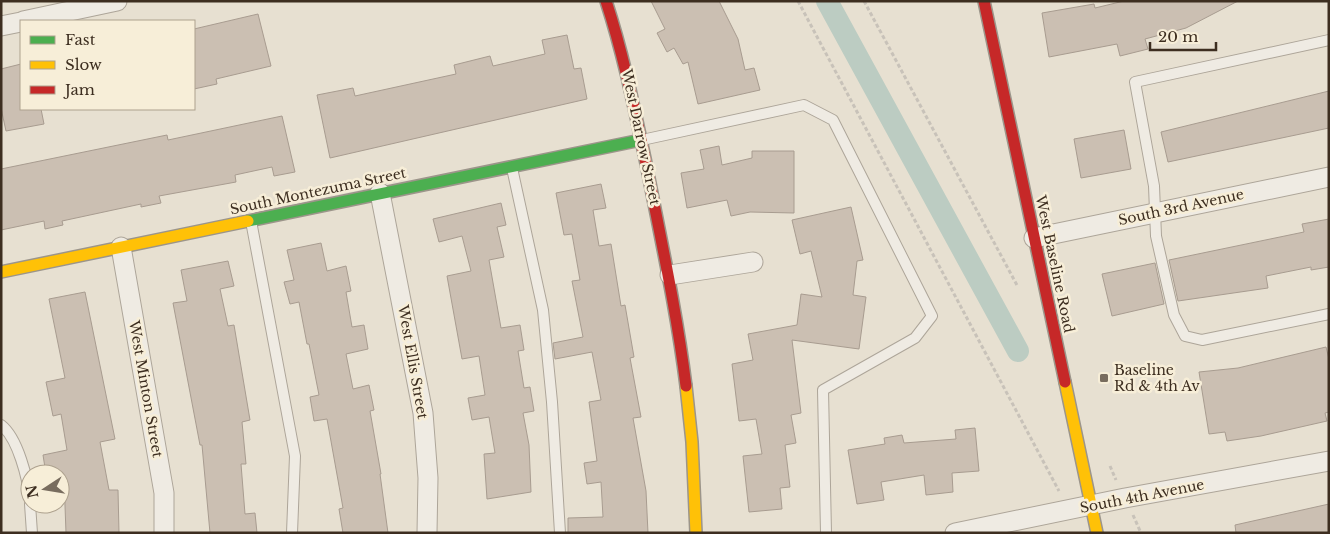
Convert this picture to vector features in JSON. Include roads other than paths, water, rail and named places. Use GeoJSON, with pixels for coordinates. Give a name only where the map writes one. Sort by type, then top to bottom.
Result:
{"type":"FeatureCollection","features":[{"type":"Feature","properties":{"kind":"street"},"geometry":{"type":"LineString","coordinates":[[27,20],[117,1]]}},
{"type":"Feature","properties":{"kind":"street","name":"West Darrow Street"},"geometry":{"type":"LineString","coordinates":[[606,1],[622,45],[670,275],[678,325],[694,460],[696,533]]}},
{"type":"Feature","properties":{"kind":"street","name":"West Baseline Road"},"geometry":{"type":"LineString","coordinates":[[984,1],[1098,533]]}},
{"type":"Feature","properties":{"kind":"street"},"geometry":{"type":"LineString","coordinates":[[1,26],[20,21]]}},
{"type":"Feature","properties":{"kind":"street","name":"South Montezuma Street"},"geometry":{"type":"LineString","coordinates":[[1,272],[641,140]]}},
{"type":"Feature","properties":{"kind":"street","name":"South 3rd Avenue"},"geometry":{"type":"LineString","coordinates":[[1034,238],[1329,177]]}},
{"type":"Feature","properties":{"kind":"street","name":"West Ellis Street"},"geometry":{"type":"LineString","coordinates":[[380,193],[423,413],[428,478],[427,533]]}},
{"type":"Feature","properties":{"kind":"street","name":"West Minton Street"},"geometry":{"type":"LineString","coordinates":[[121,247],[164,493],[164,533]]}},
{"type":"Feature","properties":{"kind":"street"},"geometry":{"type":"LineString","coordinates":[[670,275],[752,262]]}},
{"type":"Feature","properties":{"kind":"street","name":"South 4th Avenue"},"geometry":{"type":"LineString","coordinates":[[955,533],[1092,505],[1329,461]]}},
{"type":"Feature","properties":{"kind":"lane"},"geometry":{"type":"LineString","coordinates":[[1329,40],[1135,82],[1154,186],[1156,236],[1174,315],[1185,336],[1202,340],[1329,314]]}},
{"type":"Feature","properties":{"kind":"lane"},"geometry":{"type":"LineString","coordinates":[[641,140],[804,105],[833,120],[932,316],[915,338],[823,390],[826,533]]}},
{"type":"Feature","properties":{"kind":"lane"},"geometry":{"type":"LineString","coordinates":[[512,168],[543,310],[552,402],[560,533]]}},
{"type":"Feature","properties":{"kind":"lane"},"geometry":{"type":"LineString","coordinates":[[250,220],[295,456],[292,533]]}},
{"type":"Feature","properties":{"kind":"lane"},"geometry":{"type":"LineString","coordinates":[[1,425],[10,432],[22,464]]}},
{"type":"Feature","properties":{"kind":"lane"},"geometry":{"type":"LineString","coordinates":[[31,514],[32,533]]}},
{"type":"Feature","properties":{"kind":"waterway"},"geometry":{"type":"LineString","coordinates":[[827,1],[1018,351]]}},
{"type":"Feature","properties":{"kind":"place","name":"Baseline Rd & 4th Av"},"geometry":{"type":"Point","coordinates":[1104,378]}}]}
